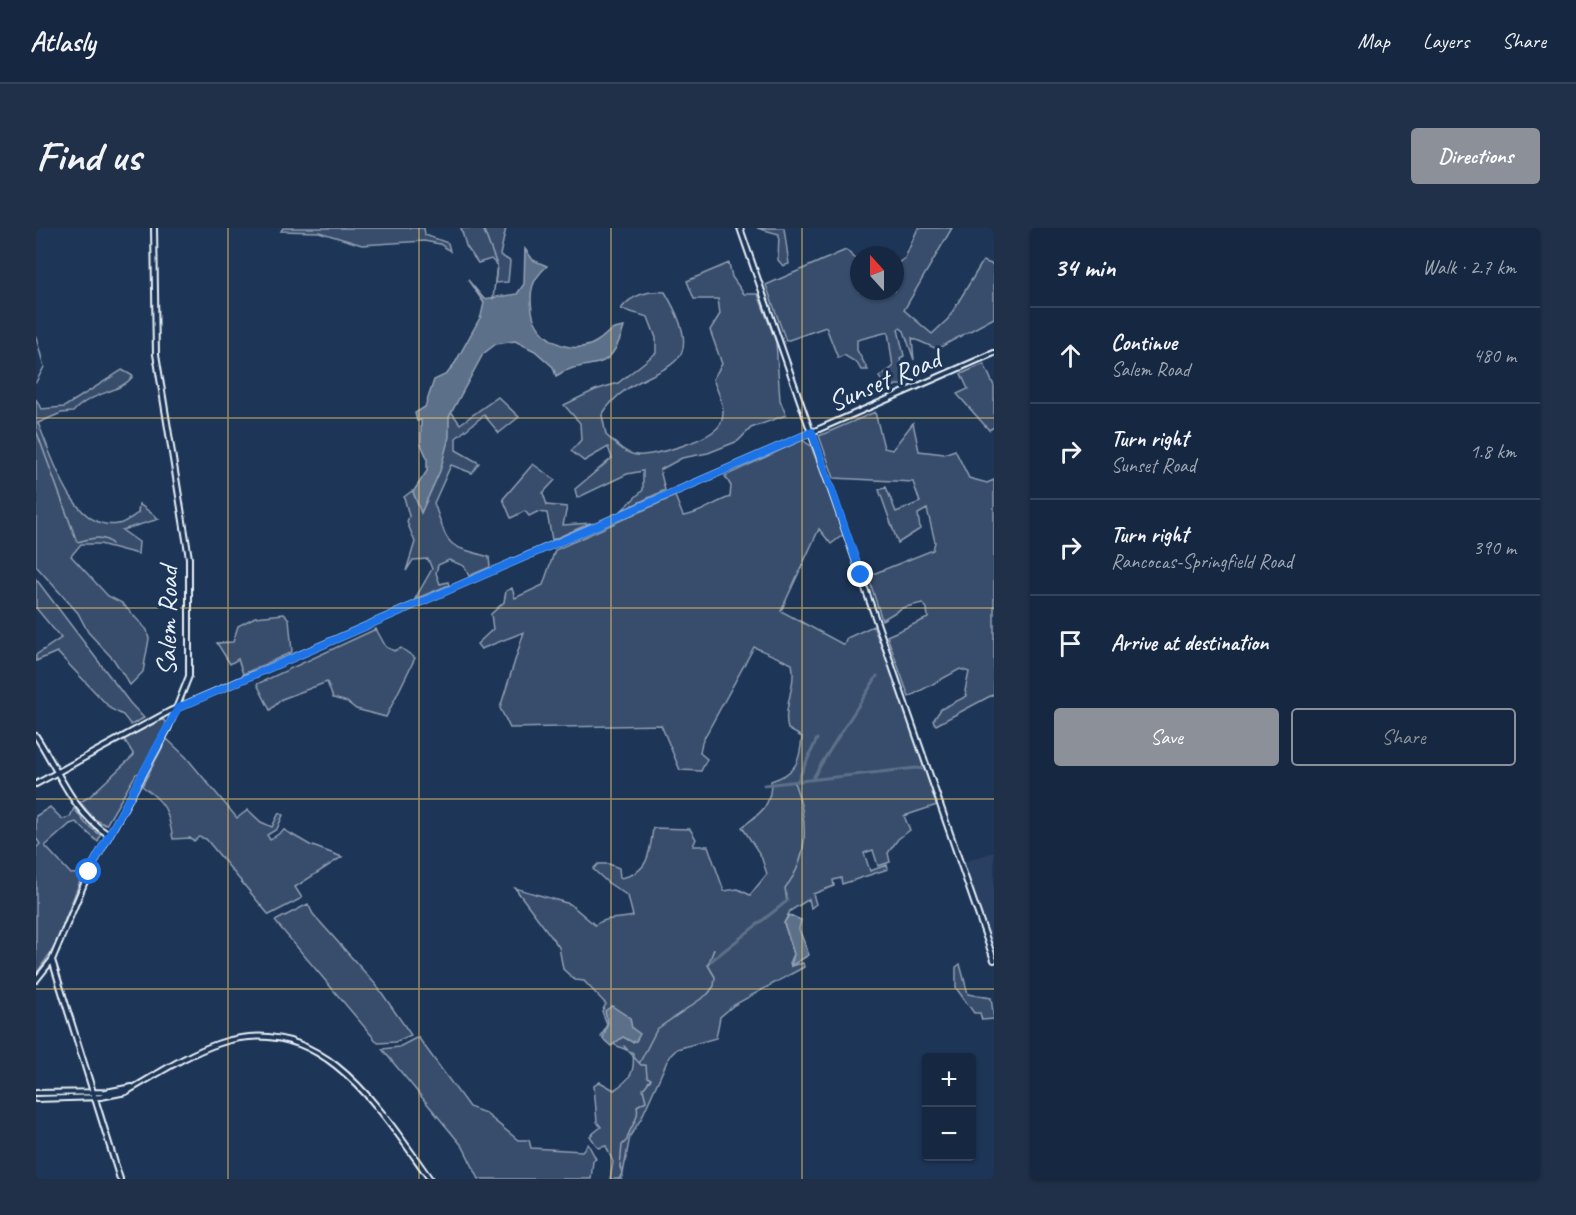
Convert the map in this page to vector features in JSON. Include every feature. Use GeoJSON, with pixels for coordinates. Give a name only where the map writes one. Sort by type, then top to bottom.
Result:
{"type":"FeatureCollection","features":[{"type":"Feature","properties":{"kind":"street","name":"Salem Road"},"geometry":{"type":"LineString","coordinates":[[37,978],[52,960],[86,878],[169,727],[188,683],[190,664],[189,564],[186,529],[156,360],[154,228]]}},
{"type":"Feature","properties":{"kind":"street"},"geometry":{"type":"LineString","coordinates":[[740,228],[994,960]]}},
{"type":"Feature","properties":{"kind":"street","name":"Sunset Road"},"geometry":{"type":"LineString","coordinates":[[36,783],[178,708],[994,354]]}},
{"type":"Feature","properties":{"kind":"street"},"geometry":{"type":"LineString","coordinates":[[157,718],[166,718],[169,727]]}},
{"type":"Feature","properties":{"kind":"street"},"geometry":{"type":"LineString","coordinates":[[36,736],[79,809],[91,823],[109,835]]}},
{"type":"Feature","properties":{"kind":"street"},"geometry":{"type":"LineString","coordinates":[[52,960],[120,1179]]}},
{"type":"Feature","properties":{"kind":"street"},"geometry":{"type":"LineString","coordinates":[[37,978],[46,970],[54,968]]}},
{"type":"Feature","properties":{"kind":"street"},"geometry":{"type":"LineString","coordinates":[[36,1099],[94,1095],[138,1085],[198,1053],[231,1040],[265,1037],[300,1043],[330,1059],[354,1082],[430,1179]]}},
{"type":"Feature","properties":{"kind":"street"},"geometry":{"type":"LineString","coordinates":[[36,1093],[94,1095]]}},
{"type":"Feature","properties":{"kind":"shaded area"},"geometry":{"type":"Polygon","coordinates":[[[283,228],[424,228],[425,235],[448,243],[450,251],[440,244],[424,241],[362,245],[319,232],[281,231],[283,228]]]}},
{"type":"Feature","properties":{"kind":"shaded area"},"geometry":{"type":"Polygon","coordinates":[[[461,228],[506,228],[500,255],[510,261],[508,282],[495,283],[497,265],[491,259],[478,263],[466,246],[461,228]]]}},
{"type":"Feature","properties":{"kind":"shaded area"},"geometry":{"type":"Polygon","coordinates":[[[757,228],[784,228],[789,264],[783,266],[778,260],[779,234],[757,228]]]}},
{"type":"Feature","properties":{"kind":"shaded area"},"geometry":{"type":"Polygon","coordinates":[[[918,228],[952,228],[904,310],[932,334],[948,319],[983,261],[994,265],[994,318],[937,349],[912,338],[914,360],[904,331],[898,329],[904,356],[900,358],[905,385],[896,385],[888,390],[879,377],[893,367],[888,332],[857,340],[857,350],[868,370],[861,370],[857,363],[844,355],[838,358],[826,327],[786,341],[766,285],[846,250],[850,254],[850,300],[904,300],[905,258],[918,228]]]}},
{"type":"Feature","properties":{"kind":"shaded area"},"geometry":{"type":"Polygon","coordinates":[[[525,249],[533,260],[547,266],[538,276],[531,291],[532,311],[540,330],[556,343],[576,347],[596,342],[610,331],[624,327],[618,344],[611,354],[597,364],[568,370],[556,376],[553,367],[535,351],[515,341],[496,344],[483,354],[449,417],[449,437],[440,471],[421,513],[413,492],[427,471],[427,458],[421,444],[421,420],[417,421],[415,413],[425,407],[434,380],[447,374],[455,363],[481,316],[484,303],[468,280],[484,299],[517,294],[524,284],[525,249]]]}},
{"type":"Feature","properties":{"kind":"shaded area"},"geometry":{"type":"Polygon","coordinates":[[[729,263],[732,277],[744,294],[758,294],[776,342],[780,400],[786,415],[751,428],[738,441],[708,453],[682,458],[660,470],[665,490],[621,511],[643,490],[643,471],[627,474],[577,498],[575,489],[612,458],[608,447],[584,461],[571,451],[581,440],[580,423],[564,405],[595,390],[618,383],[656,353],[656,338],[648,317],[621,309],[635,297],[653,292],[665,292],[680,322],[684,343],[679,357],[668,367],[634,384],[617,397],[602,415],[606,435],[628,452],[645,455],[696,441],[716,429],[721,423],[722,406],[713,379],[722,364],[710,330],[720,314],[718,299],[694,299],[687,281],[729,263]]]}},
{"type":"Feature","properties":{"kind":"shaded area"},"geometry":{"type":"Polygon","coordinates":[[[984,364],[994,386],[994,427],[989,430],[957,394],[968,389],[961,374],[984,364]]]}},
{"type":"Feature","properties":{"kind":"shaded area"},"geometry":{"type":"Polygon","coordinates":[[[122,370],[133,376],[121,386],[88,400],[73,412],[61,413],[38,423],[66,488],[76,504],[88,516],[102,523],[118,524],[138,513],[139,504],[159,519],[122,530],[139,542],[138,554],[100,544],[81,544],[71,556],[108,596],[122,603],[147,630],[149,639],[143,672],[130,685],[114,660],[88,632],[78,613],[36,566],[36,399],[41,409],[64,407],[122,370]]]}},
{"type":"Feature","properties":{"kind":"shaded area"},"geometry":{"type":"Polygon","coordinates":[[[498,397],[519,417],[499,433],[484,415],[456,438],[456,450],[479,463],[472,473],[451,465],[434,503],[450,542],[455,546],[489,557],[490,567],[469,576],[464,566],[449,560],[438,565],[436,573],[440,584],[448,582],[449,585],[415,599],[432,569],[428,559],[413,560],[406,571],[415,542],[407,522],[409,516],[404,497],[412,491],[424,501],[450,410],[460,424],[498,397]]]}},
{"type":"Feature","properties":{"kind":"shaded area"},"geometry":{"type":"Polygon","coordinates":[[[875,412],[884,448],[892,450],[913,423],[919,451],[944,454],[955,450],[969,478],[987,483],[994,480],[994,694],[936,725],[933,721],[941,709],[967,696],[965,691],[969,672],[960,669],[909,697],[887,636],[928,618],[927,608],[922,603],[902,608],[882,620],[868,576],[933,550],[935,542],[927,509],[918,514],[920,529],[898,543],[879,490],[886,487],[896,512],[920,502],[913,482],[834,478],[819,436],[875,412]]]}},
{"type":"Feature","properties":{"kind":"shaded area"},"geometry":{"type":"Polygon","coordinates":[[[802,440],[811,446],[844,534],[831,544],[819,529],[781,611],[844,645],[847,638],[873,626],[901,695],[937,805],[904,816],[910,830],[898,839],[888,853],[890,862],[878,866],[873,850],[864,853],[870,871],[887,865],[888,869],[842,884],[841,878],[833,880],[834,886],[813,894],[816,904],[811,908],[809,899],[790,911],[784,923],[794,954],[790,963],[791,966],[803,963],[804,967],[734,1005],[720,1017],[716,1038],[677,1049],[669,1057],[641,1119],[630,1136],[622,1179],[610,1179],[613,1162],[606,1146],[598,1148],[590,1136],[601,1127],[597,1122],[594,1086],[600,1082],[614,1090],[624,1082],[631,1074],[633,1053],[601,1037],[607,1024],[602,1011],[606,1004],[584,981],[575,980],[563,969],[559,947],[515,888],[570,904],[595,925],[609,919],[633,916],[628,896],[593,869],[598,864],[609,864],[619,868],[620,878],[630,876],[642,867],[646,860],[653,828],[690,829],[696,839],[693,846],[708,846],[724,891],[738,889],[750,895],[767,874],[761,856],[742,827],[764,808],[771,790],[771,781],[791,770],[800,753],[802,737],[788,729],[787,721],[793,680],[792,664],[754,647],[702,742],[700,753],[707,759],[701,771],[680,770],[661,725],[510,728],[500,708],[524,632],[481,649],[477,644],[493,629],[491,614],[504,602],[506,591],[512,588],[515,598],[543,585],[555,550],[675,496],[683,516],[701,511],[730,497],[731,486],[725,476],[802,440]]]}},
{"type":"Feature","properties":{"kind":"shaded area"},"geometry":{"type":"Polygon","coordinates":[[[533,464],[555,480],[543,493],[547,505],[567,507],[563,525],[591,523],[552,540],[547,513],[537,512],[529,516],[525,511],[511,518],[503,499],[533,464]]]}},
{"type":"Feature","properties":{"kind":"shaded area"},"geometry":{"type":"Polygon","coordinates":[[[36,579],[130,703],[144,718],[131,725],[123,715],[111,709],[57,652],[36,661],[36,655],[61,638],[36,608],[36,579]]]}},
{"type":"Feature","properties":{"kind":"shaded area"},"geometry":{"type":"Polygon","coordinates":[[[284,614],[289,619],[292,652],[243,674],[238,659],[230,664],[217,643],[233,642],[238,626],[255,617],[284,614]]]}},
{"type":"Feature","properties":{"kind":"shaded area"},"geometry":{"type":"Polygon","coordinates":[[[376,629],[386,647],[394,651],[401,648],[415,658],[386,717],[356,709],[347,702],[333,698],[327,682],[282,699],[270,710],[257,684],[376,629]]]}},
{"type":"Feature","properties":{"kind":"shaded area"},"geometry":{"type":"Polygon","coordinates":[[[163,719],[167,724],[142,772],[136,774],[106,825],[94,819],[80,802],[89,797],[134,755],[124,739],[163,719]]]}},
{"type":"Feature","properties":{"kind":"shaded area"},"geometry":{"type":"Polygon","coordinates":[[[167,739],[186,757],[237,818],[248,810],[261,822],[272,827],[279,813],[283,815],[277,829],[267,835],[270,840],[284,830],[310,845],[342,857],[295,887],[302,898],[269,915],[206,839],[199,837],[194,841],[190,838],[173,839],[165,808],[142,786],[167,739]]]}},
{"type":"Feature","properties":{"kind":"shaded area"},"geometry":{"type":"Polygon","coordinates":[[[50,807],[62,819],[70,817],[74,808],[85,823],[100,835],[98,842],[76,822],[70,824],[45,846],[71,874],[81,873],[82,876],[54,948],[36,974],[36,848],[40,844],[36,838],[36,816],[50,807]]]}},
{"type":"Feature","properties":{"kind":"shaded area"},"geometry":{"type":"Polygon","coordinates":[[[994,852],[994,960],[961,863],[994,852]]]}},
{"type":"Feature","properties":{"kind":"shaded area"},"geometry":{"type":"Polygon","coordinates":[[[308,904],[313,914],[377,986],[411,1035],[395,1042],[378,1043],[275,921],[308,904]]]}},
{"type":"Feature","properties":{"kind":"shaded area"},"geometry":{"type":"Polygon","coordinates":[[[789,915],[801,920],[799,929],[809,955],[791,966],[794,954],[784,923],[789,915]]]}},
{"type":"Feature","properties":{"kind":"shaded area"},"geometry":{"type":"Polygon","coordinates":[[[960,964],[968,994],[991,998],[994,1019],[982,1020],[980,1013],[974,1013],[956,988],[956,967],[960,964]]]}},
{"type":"Feature","properties":{"kind":"shaded area"},"geometry":{"type":"Polygon","coordinates":[[[612,1006],[630,1018],[632,1028],[640,1034],[636,1041],[632,1042],[623,1037],[611,1046],[603,1039],[608,1022],[605,1011],[612,1006]]]}},
{"type":"Feature","properties":{"kind":"shaded area"},"geometry":{"type":"Polygon","coordinates":[[[418,1037],[469,1107],[485,1113],[518,1140],[529,1140],[531,1148],[582,1151],[588,1144],[596,1159],[593,1161],[591,1179],[479,1179],[463,1147],[382,1049],[399,1047],[418,1037]]]}},
{"type":"Feature","properties":{"kind":"waterway"},"geometry":{"type":"LineString","coordinates":[[483,228],[497,265],[493,299]]}},
{"type":"Feature","properties":{"kind":"waterway"},"geometry":{"type":"LineString","coordinates":[[36,337],[44,367],[36,382]]}},
{"type":"Feature","properties":{"kind":"waterway"},"geometry":{"type":"LineString","coordinates":[[36,430],[77,542],[100,538],[112,544]]}},
{"type":"Feature","properties":{"kind":"waterway"},"geometry":{"type":"LineString","coordinates":[[812,780],[877,676]]}},
{"type":"Feature","properties":{"kind":"waterway"},"geometry":{"type":"LineString","coordinates":[[798,780],[817,739]]}},
{"type":"Feature","properties":{"kind":"waterway"},"geometry":{"type":"LineString","coordinates":[[764,785],[916,768],[925,769],[928,774]]}},
{"type":"Feature","properties":{"kind":"waterway"},"geometry":{"type":"LineString","coordinates":[[787,901],[785,888],[799,864],[804,837],[802,810],[794,782]]}},
{"type":"Feature","properties":{"kind":"waterway"},"geometry":{"type":"LineString","coordinates":[[711,961],[787,901]]}},
{"type":"Feature","properties":{"kind":"waterway"},"geometry":{"type":"LineString","coordinates":[[640,1062],[657,1029],[708,994],[714,986],[715,977],[708,965],[714,949]]}},
{"type":"Feature","properties":{"kind":"waterway"},"geometry":{"type":"LineString","coordinates":[[619,1179],[622,1173],[620,1167],[622,1145],[627,1140],[636,1119],[637,1106],[646,1101],[643,1089],[651,1079],[647,1077],[646,1065],[641,1065],[624,1046]]}},
{"type":"Feature","properties":{"kind":"route"},"geometry":{"type":"LineString","coordinates":[[89,872],[178,708],[812,432],[861,575]]}}]}
